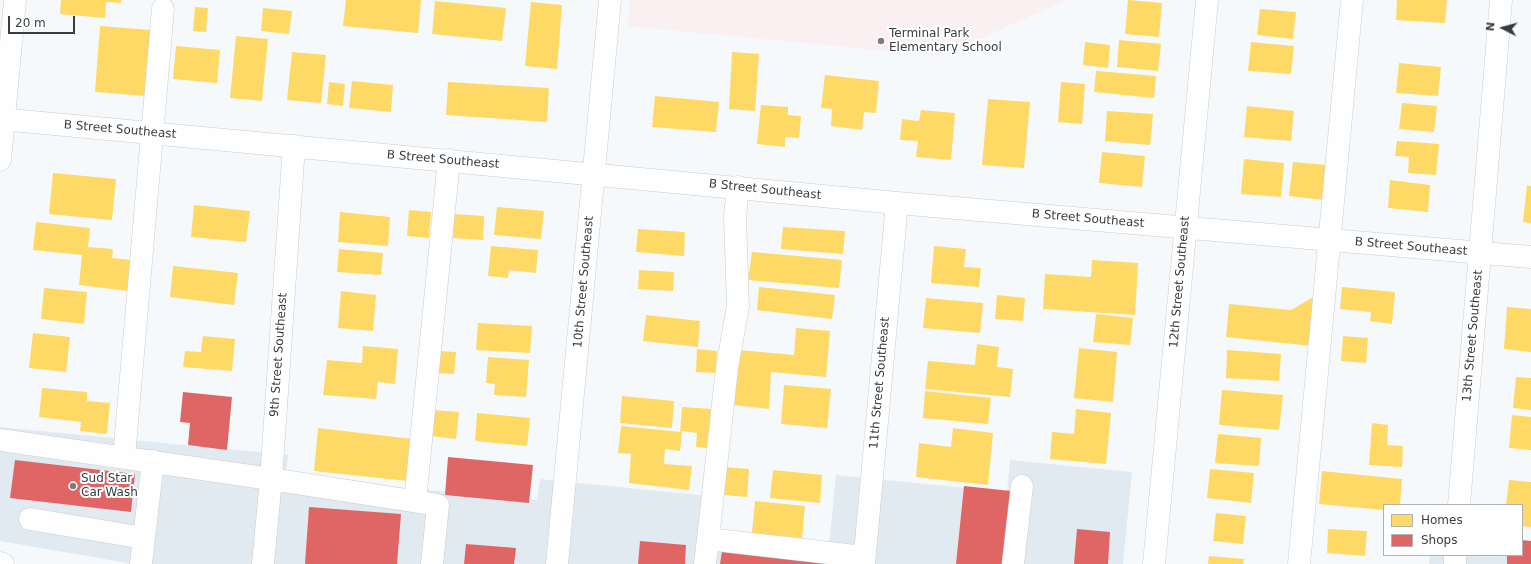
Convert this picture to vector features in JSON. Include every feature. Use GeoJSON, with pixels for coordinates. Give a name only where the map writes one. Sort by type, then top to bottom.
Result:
{"type":"FeatureCollection","features":[{"type":"Feature","properties":{"kind":"street"},"geometry":{"type":"LineString","coordinates":[[0,160],[2,119],[15,0]]}},
{"type":"Feature","properties":{"kind":"street","name":"10th Street Southeast"},"geometry":{"type":"LineString","coordinates":[[556,564],[610,0]]}},
{"type":"Feature","properties":{"kind":"street","name":"12th Street Southeast"},"geometry":{"type":"LineString","coordinates":[[1154,564],[1207,0]]}},
{"type":"Feature","properties":{"kind":"street"},"geometry":{"type":"LineString","coordinates":[[1299,564],[1352,0]]}},
{"type":"Feature","properties":{"kind":"street","name":"13th Street Southeast"},"geometry":{"type":"LineString","coordinates":[[1459,504],[1501,0]]}},
{"type":"Feature","properties":{"kind":"street"},"geometry":{"type":"LineString","coordinates":[[124,457],[163,9]]}},
{"type":"Feature","properties":{"kind":"street","name":"B Street Southeast"},"geometry":{"type":"LineString","coordinates":[[2,119],[896,203],[1531,257]]}},
{"type":"Feature","properties":{"kind":"street","name":"9th Street Southeast"},"geometry":{"type":"LineString","coordinates":[[263,564],[294,146]]}},
{"type":"Feature","properties":{"kind":"street"},"geometry":{"type":"LineString","coordinates":[[415,501],[449,160]]}},
{"type":"Feature","properties":{"kind":"street"},"geometry":{"type":"LineString","coordinates":[[705,564],[727,368],[738,306],[735,217],[738,187]]}},
{"type":"Feature","properties":{"kind":"street","name":"11th Street Southeast"},"geometry":{"type":"LineString","coordinates":[[864,560],[896,203]]}},
{"type":"Feature","properties":{"kind":"street"},"geometry":{"type":"LineString","coordinates":[[0,440],[153,461],[438,505],[432,564]]}},
{"type":"Feature","properties":{"kind":"street"},"geometry":{"type":"LineString","coordinates":[[141,564],[153,461]]}},
{"type":"Feature","properties":{"kind":"street"},"geometry":{"type":"LineString","coordinates":[[1013,564],[1022,486]]}},
{"type":"Feature","properties":{"kind":"street"},"geometry":{"type":"LineString","coordinates":[[30,519],[144,538]]}},
{"type":"Feature","properties":{"kind":"street"},"geometry":{"type":"LineString","coordinates":[[708,538],[864,560]]}},
{"type":"Feature","properties":{"kind":"shaded area","name":"Terminal Park Elementary School"},"geometry":{"type":"Polygon","coordinates":[[[630,0],[1068,0],[940,56],[627,26],[630,0]]]}},
{"type":"Feature","properties":{"kind":"shaded area"},"geometry":{"type":"Polygon","coordinates":[[[0,427],[288,455],[286,475],[385,486],[537,500],[540,479],[718,497],[714,533],[829,544],[836,475],[1007,492],[1010,460],[1132,472],[1123,564],[133,564],[0,541],[0,427]]]}},
{"type":"Feature","properties":{"kind":"shaded area"},"geometry":{"type":"Polygon","coordinates":[[[1430,556],[1523,556],[1531,564],[1429,564],[1430,556]]]}},
{"type":"Feature","properties":{"kind":"building: Homes"},"geometry":{"type":"Polygon","coordinates":[[[61,0],[121,0],[121,3],[106,2],[105,18],[60,14],[61,0]]]}},
{"type":"Feature","properties":{"kind":"building: Homes"},"geometry":{"type":"Polygon","coordinates":[[[346,0],[421,0],[418,33],[343,26],[346,0]]]}},
{"type":"Feature","properties":{"kind":"building: Homes"},"geometry":{"type":"Polygon","coordinates":[[[1128,0],[1162,3],[1159,37],[1125,34],[1128,0]]]}},
{"type":"Feature","properties":{"kind":"building: Homes"},"geometry":{"type":"Polygon","coordinates":[[[1397,0],[1447,0],[1445,23],[1396,20],[1397,0]]]}},
{"type":"Feature","properties":{"kind":"building: Homes"},"geometry":{"type":"Polygon","coordinates":[[[435,1],[506,8],[502,41],[432,34],[435,1]]]}},
{"type":"Feature","properties":{"kind":"building: Homes"},"geometry":{"type":"Polygon","coordinates":[[[531,2],[562,5],[557,69],[525,66],[531,2]]]}},
{"type":"Feature","properties":{"kind":"building: Homes"},"geometry":{"type":"Polygon","coordinates":[[[195,7],[208,8],[206,32],[193,31],[195,7]]]}},
{"type":"Feature","properties":{"kind":"building: Homes"},"geometry":{"type":"Polygon","coordinates":[[[263,8],[292,11],[289,34],[261,31],[263,8]]]}},
{"type":"Feature","properties":{"kind":"building: Homes"},"geometry":{"type":"Polygon","coordinates":[[[1260,9],[1296,12],[1293,39],[1257,35],[1260,9]]]}},
{"type":"Feature","properties":{"kind":"building: Homes"},"geometry":{"type":"Polygon","coordinates":[[[100,26],[152,30],[147,96],[95,92],[100,26]]]}},
{"type":"Feature","properties":{"kind":"building: Homes"},"geometry":{"type":"Polygon","coordinates":[[[236,36],[268,39],[262,101],[230,98],[236,36]]]}},
{"type":"Feature","properties":{"kind":"building: Homes"},"geometry":{"type":"Polygon","coordinates":[[[1119,40],[1161,44],[1158,71],[1117,67],[1119,40]]]}},
{"type":"Feature","properties":{"kind":"building: Homes"},"geometry":{"type":"Polygon","coordinates":[[[1085,42],[1110,45],[1108,68],[1083,65],[1085,42]]]}},
{"type":"Feature","properties":{"kind":"building: Homes"},"geometry":{"type":"Polygon","coordinates":[[[1251,42],[1294,46],[1291,74],[1248,71],[1251,42]]]}},
{"type":"Feature","properties":{"kind":"building: Homes"},"geometry":{"type":"Polygon","coordinates":[[[176,46],[220,50],[217,83],[173,79],[176,46]]]}},
{"type":"Feature","properties":{"kind":"building: Homes"},"geometry":{"type":"Polygon","coordinates":[[[292,52],[326,55],[321,103],[287,100],[292,52]]]}},
{"type":"Feature","properties":{"kind":"building: Homes"},"geometry":{"type":"Polygon","coordinates":[[[732,52],[759,54],[755,111],[729,109],[732,52]]]}},
{"type":"Feature","properties":{"kind":"building: Homes"},"geometry":{"type":"Polygon","coordinates":[[[1399,63],[1441,67],[1438,96],[1396,93],[1399,63]]]}},
{"type":"Feature","properties":{"kind":"building: Homes"},"geometry":{"type":"Polygon","coordinates":[[[1096,71],[1156,76],[1154,98],[1094,92],[1096,71]]]}},
{"type":"Feature","properties":{"kind":"building: Homes"},"geometry":{"type":"Polygon","coordinates":[[[825,75],[879,81],[876,113],[864,112],[862,130],[831,126],[832,109],[821,108],[825,75]]]}},
{"type":"Feature","properties":{"kind":"building: Homes"},"geometry":{"type":"Polygon","coordinates":[[[352,81],[393,85],[391,112],[349,108],[352,81]]]}},
{"type":"Feature","properties":{"kind":"building: Homes"},"geometry":{"type":"Polygon","coordinates":[[[329,82],[345,84],[343,106],[327,104],[329,82]]]}},
{"type":"Feature","properties":{"kind":"building: Homes"},"geometry":{"type":"Polygon","coordinates":[[[448,82],[549,88],[547,122],[446,115],[448,82]]]}},
{"type":"Feature","properties":{"kind":"building: Homes"},"geometry":{"type":"Polygon","coordinates":[[[1061,82],[1085,84],[1082,124],[1058,122],[1061,82]]]}},
{"type":"Feature","properties":{"kind":"building: Homes"},"geometry":{"type":"Polygon","coordinates":[[[655,96],[719,102],[716,132],[652,127],[655,96]]]}},
{"type":"Feature","properties":{"kind":"building: Homes"},"geometry":{"type":"Polygon","coordinates":[[[988,99],[1030,102],[1024,168],[982,165],[988,99]]]}},
{"type":"Feature","properties":{"kind":"building: Homes"},"geometry":{"type":"Polygon","coordinates":[[[1402,103],[1437,106],[1434,132],[1399,129],[1402,103]]]}},
{"type":"Feature","properties":{"kind":"building: Homes"},"geometry":{"type":"Polygon","coordinates":[[[761,105],[788,107],[788,115],[801,116],[799,138],[785,137],[785,147],[757,144],[761,105]]]}},
{"type":"Feature","properties":{"kind":"building: Homes"},"geometry":{"type":"Polygon","coordinates":[[[1247,106],[1294,111],[1291,141],[1244,137],[1247,106]]]}},
{"type":"Feature","properties":{"kind":"building: Homes"},"geometry":{"type":"Polygon","coordinates":[[[921,110],[955,113],[951,160],[916,157],[918,141],[900,140],[902,119],[919,121],[921,110]]]}},
{"type":"Feature","properties":{"kind":"building: Homes"},"geometry":{"type":"Polygon","coordinates":[[[1107,111],[1153,114],[1150,145],[1105,141],[1107,111]]]}},
{"type":"Feature","properties":{"kind":"building: Homes"},"geometry":{"type":"Polygon","coordinates":[[[1397,141],[1439,144],[1436,175],[1408,173],[1409,157],[1395,156],[1397,141]]]}},
{"type":"Feature","properties":{"kind":"building: Homes"},"geometry":{"type":"Polygon","coordinates":[[[1102,152],[1145,156],[1142,187],[1099,183],[1102,152]]]}},
{"type":"Feature","properties":{"kind":"building: Homes"},"geometry":{"type":"Polygon","coordinates":[[[1244,159],[1284,163],[1281,197],[1241,194],[1244,159]]]}},
{"type":"Feature","properties":{"kind":"building: Homes"},"geometry":{"type":"Polygon","coordinates":[[[1293,162],[1326,165],[1323,200],[1289,196],[1293,162]]]}},
{"type":"Feature","properties":{"kind":"building: Homes"},"geometry":{"type":"Polygon","coordinates":[[[53,173],[116,179],[112,220],[49,214],[53,173]]]}},
{"type":"Feature","properties":{"kind":"building: Homes"},"geometry":{"type":"Polygon","coordinates":[[[1390,180],[1430,185],[1428,212],[1388,208],[1390,180]]]}},
{"type":"Feature","properties":{"kind":"building: Homes"},"geometry":{"type":"Polygon","coordinates":[[[1527,185],[1531,186],[1531,223],[1523,222],[1527,185]]]}},
{"type":"Feature","properties":{"kind":"building: Homes"},"geometry":{"type":"Polygon","coordinates":[[[194,205],[250,211],[246,242],[191,237],[194,205]]]}},
{"type":"Feature","properties":{"kind":"building: Homes"},"geometry":{"type":"Polygon","coordinates":[[[497,207],[544,211],[541,239],[494,235],[497,207]]]}},
{"type":"Feature","properties":{"kind":"building: Homes"},"geometry":{"type":"Polygon","coordinates":[[[409,210],[431,212],[429,238],[407,236],[409,210]]]}},
{"type":"Feature","properties":{"kind":"building: Homes"},"geometry":{"type":"Polygon","coordinates":[[[340,212],[390,217],[388,246],[338,242],[340,212]]]}},
{"type":"Feature","properties":{"kind":"building: Homes"},"geometry":{"type":"Polygon","coordinates":[[[454,214],[484,216],[483,240],[453,238],[454,214]]]}},
{"type":"Feature","properties":{"kind":"building: Homes"},"geometry":{"type":"Polygon","coordinates":[[[36,222],[90,228],[88,247],[113,249],[112,258],[131,260],[128,291],[79,285],[82,255],[33,250],[36,222]]]}},
{"type":"Feature","properties":{"kind":"building: Homes"},"geometry":{"type":"Polygon","coordinates":[[[783,227],[845,231],[843,254],[781,249],[783,227]]]}},
{"type":"Feature","properties":{"kind":"building: Homes"},"geometry":{"type":"Polygon","coordinates":[[[638,229],[685,232],[684,256],[636,252],[638,229]]]}},
{"type":"Feature","properties":{"kind":"building: Homes"},"geometry":{"type":"Polygon","coordinates":[[[491,246],[538,250],[536,273],[509,270],[508,278],[488,276],[491,246]]]}},
{"type":"Feature","properties":{"kind":"building: Homes"},"geometry":{"type":"Polygon","coordinates":[[[934,246],[966,249],[964,267],[981,268],[979,287],[931,283],[934,246]]]}},
{"type":"Feature","properties":{"kind":"building: Homes"},"geometry":{"type":"Polygon","coordinates":[[[339,249],[383,253],[381,275],[337,272],[339,249]]]}},
{"type":"Feature","properties":{"kind":"building: Homes"},"geometry":{"type":"Polygon","coordinates":[[[752,252],[842,260],[839,288],[748,280],[752,252]]]}},
{"type":"Feature","properties":{"kind":"building: Homes"},"geometry":{"type":"Polygon","coordinates":[[[1092,260],[1138,263],[1135,315],[1043,309],[1045,274],[1091,277],[1092,260]]]}},
{"type":"Feature","properties":{"kind":"building: Homes"},"geometry":{"type":"Polygon","coordinates":[[[173,266],[238,273],[234,305],[170,297],[173,266]]]}},
{"type":"Feature","properties":{"kind":"building: Homes"},"geometry":{"type":"Polygon","coordinates":[[[639,270],[674,272],[673,291],[638,289],[639,270]]]}},
{"type":"Feature","properties":{"kind":"building: Homes"},"geometry":{"type":"Polygon","coordinates":[[[759,287],[835,295],[832,319],[757,310],[759,287]]]}},
{"type":"Feature","properties":{"kind":"building: Homes"},"geometry":{"type":"Polygon","coordinates":[[[1342,287],[1395,292],[1392,324],[1370,321],[1371,312],[1340,309],[1342,287]]]}},
{"type":"Feature","properties":{"kind":"building: Homes"},"geometry":{"type":"Polygon","coordinates":[[[44,288],[87,292],[84,324],[41,319],[44,288]]]}},
{"type":"Feature","properties":{"kind":"building: Homes"},"geometry":{"type":"Polygon","coordinates":[[[341,291],[376,295],[373,331],[338,328],[341,291]]]}},
{"type":"Feature","properties":{"kind":"building: Homes"},"geometry":{"type":"Polygon","coordinates":[[[997,295],[1025,298],[1023,321],[995,319],[997,295]]]}},
{"type":"Feature","properties":{"kind":"building: Homes"},"geometry":{"type":"Polygon","coordinates":[[[1317,295],[1312,346],[1226,337],[1229,304],[1291,310],[1317,295]]]}},
{"type":"Feature","properties":{"kind":"building: Homes"},"geometry":{"type":"Polygon","coordinates":[[[926,298],[983,303],[980,333],[923,328],[926,298]]]}},
{"type":"Feature","properties":{"kind":"building: Homes"},"geometry":{"type":"Polygon","coordinates":[[[1507,307],[1531,309],[1531,352],[1504,349],[1507,307]]]}},
{"type":"Feature","properties":{"kind":"building: Homes"},"geometry":{"type":"Polygon","coordinates":[[[1096,314],[1133,318],[1130,345],[1093,342],[1096,314]]]}},
{"type":"Feature","properties":{"kind":"building: Homes"},"geometry":{"type":"Polygon","coordinates":[[[646,315],[700,321],[698,347],[643,341],[646,315]]]}},
{"type":"Feature","properties":{"kind":"building: Homes"},"geometry":{"type":"Polygon","coordinates":[[[478,323],[532,326],[530,353],[476,350],[478,323]]]}},
{"type":"Feature","properties":{"kind":"building: Homes"},"geometry":{"type":"Polygon","coordinates":[[[796,328],[830,331],[826,377],[771,372],[769,409],[734,405],[739,350],[794,355],[796,328]]]}},
{"type":"Feature","properties":{"kind":"building: Homes"},"geometry":{"type":"Polygon","coordinates":[[[33,333],[70,337],[66,372],[29,368],[33,333]]]}},
{"type":"Feature","properties":{"kind":"building: Homes"},"geometry":{"type":"Polygon","coordinates":[[[203,336],[235,339],[232,371],[183,367],[185,351],[201,352],[203,336]]]}},
{"type":"Feature","properties":{"kind":"building: Homes"},"geometry":{"type":"Polygon","coordinates":[[[1343,336],[1368,338],[1366,363],[1341,361],[1343,336]]]}},
{"type":"Feature","properties":{"kind":"building: Homes"},"geometry":{"type":"Polygon","coordinates":[[[977,344],[999,347],[997,367],[1013,369],[1010,397],[925,389],[928,361],[975,365],[977,344]]]}},
{"type":"Feature","properties":{"kind":"building: Homes"},"geometry":{"type":"Polygon","coordinates":[[[363,346],[398,349],[395,384],[378,382],[376,399],[323,395],[327,360],[362,363],[363,346]]]}},
{"type":"Feature","properties":{"kind":"building: Homes"},"geometry":{"type":"Polygon","coordinates":[[[1079,348],[1117,352],[1113,402],[1074,398],[1079,348]]]}},
{"type":"Feature","properties":{"kind":"building: Homes"},"geometry":{"type":"Polygon","coordinates":[[[697,349],[717,351],[716,373],[696,372],[697,349]]]}},
{"type":"Feature","properties":{"kind":"building: Homes"},"geometry":{"type":"Polygon","coordinates":[[[1227,350],[1281,354],[1279,381],[1226,378],[1227,350]]]}},
{"type":"Feature","properties":{"kind":"building: Homes"},"geometry":{"type":"Polygon","coordinates":[[[438,351],[456,352],[454,374],[437,373],[438,351]]]}},
{"type":"Feature","properties":{"kind":"building: Homes"},"geometry":{"type":"Polygon","coordinates":[[[488,357],[529,360],[526,397],[494,395],[495,384],[486,383],[488,357]]]}},
{"type":"Feature","properties":{"kind":"building: Homes"},"geometry":{"type":"Polygon","coordinates":[[[1516,377],[1531,378],[1531,410],[1513,408],[1516,377]]]}},
{"type":"Feature","properties":{"kind":"building: Homes"},"geometry":{"type":"Polygon","coordinates":[[[784,385],[831,389],[827,428],[781,424],[784,385]]]}},
{"type":"Feature","properties":{"kind":"building: Homes"},"geometry":{"type":"Polygon","coordinates":[[[42,388],[87,392],[87,401],[110,403],[107,434],[80,431],[81,422],[39,417],[42,388]]]}},
{"type":"Feature","properties":{"kind":"building: Homes"},"geometry":{"type":"Polygon","coordinates":[[[1222,390],[1283,395],[1279,430],[1219,425],[1222,390]]]}},
{"type":"Feature","properties":{"kind":"building: Homes"},"geometry":{"type":"Polygon","coordinates":[[[925,391],[991,398],[988,424],[923,418],[925,391]]]}},
{"type":"Feature","properties":{"kind":"building: Homes"},"geometry":{"type":"Polygon","coordinates":[[[622,396],[674,401],[672,428],[620,423],[622,396]]]}},
{"type":"Feature","properties":{"kind":"building: Homes"},"geometry":{"type":"Polygon","coordinates":[[[682,407],[712,409],[709,448],[696,447],[697,433],[682,431],[680,451],[665,449],[664,464],[692,466],[689,490],[629,483],[631,454],[618,453],[621,426],[680,432],[682,407]]]}},
{"type":"Feature","properties":{"kind":"building: Homes"},"geometry":{"type":"Polygon","coordinates":[[[1076,409],[1111,413],[1106,464],[1050,459],[1052,432],[1074,434],[1076,409]]]}},
{"type":"Feature","properties":{"kind":"building: Homes"},"geometry":{"type":"Polygon","coordinates":[[[433,410],[459,412],[456,439],[430,436],[433,410]]]}},
{"type":"Feature","properties":{"kind":"building: Homes"},"geometry":{"type":"Polygon","coordinates":[[[477,413],[530,418],[527,446],[475,441],[477,413]]]}},
{"type":"Feature","properties":{"kind":"building: Homes"},"geometry":{"type":"Polygon","coordinates":[[[1512,415],[1531,417],[1531,450],[1509,448],[1512,415]]]}},
{"type":"Feature","properties":{"kind":"building: Homes"},"geometry":{"type":"Polygon","coordinates":[[[1372,423],[1388,425],[1387,445],[1403,446],[1402,467],[1369,465],[1372,423]]]}},
{"type":"Feature","properties":{"kind":"building: Homes"},"geometry":{"type":"Polygon","coordinates":[[[318,428],[412,439],[407,481],[314,471],[318,428]]]}},
{"type":"Feature","properties":{"kind":"building: Homes"},"geometry":{"type":"Polygon","coordinates":[[[953,428],[993,433],[988,485],[916,477],[919,443],[951,447],[953,428]]]}},
{"type":"Feature","properties":{"kind":"building: Homes"},"geometry":{"type":"Polygon","coordinates":[[[1218,434],[1261,438],[1259,466],[1215,463],[1218,434]]]}},
{"type":"Feature","properties":{"kind":"building: Homes"},"geometry":{"type":"Polygon","coordinates":[[[724,467],[749,469],[747,497],[723,495],[724,467]]]}},
{"type":"Feature","properties":{"kind":"building: Homes"},"geometry":{"type":"Polygon","coordinates":[[[1210,469],[1254,473],[1251,503],[1207,498],[1210,469]]]}},
{"type":"Feature","properties":{"kind":"building: Homes"},"geometry":{"type":"Polygon","coordinates":[[[773,470],[822,475],[820,503],[770,498],[773,470]]]}},
{"type":"Feature","properties":{"kind":"building: Homes"},"geometry":{"type":"Polygon","coordinates":[[[1322,471],[1402,479],[1400,504],[1383,504],[1383,510],[1319,504],[1322,471]]]}},
{"type":"Feature","properties":{"kind":"building: Homes"},"geometry":{"type":"Polygon","coordinates":[[[1509,480],[1531,482],[1531,527],[1523,526],[1523,504],[1506,504],[1509,480]]]}},
{"type":"Feature","properties":{"kind":"building: Homes"},"geometry":{"type":"Polygon","coordinates":[[[755,501],[805,506],[802,538],[752,533],[755,501]]]}},
{"type":"Feature","properties":{"kind":"building: Homes"},"geometry":{"type":"Polygon","coordinates":[[[1216,513],[1246,516],[1243,544],[1213,541],[1216,513]]]}},
{"type":"Feature","properties":{"kind":"building: Homes"},"geometry":{"type":"Polygon","coordinates":[[[1328,529],[1367,531],[1365,556],[1327,553],[1328,529]]]}},
{"type":"Feature","properties":{"kind":"building: Homes"},"geometry":{"type":"Polygon","coordinates":[[[1209,556],[1244,559],[1243,564],[1208,564],[1209,556]]]}},
{"type":"Feature","properties":{"kind":"building: Shops"},"geometry":{"type":"Polygon","coordinates":[[[183,392],[232,397],[227,450],[188,445],[190,423],[180,422],[183,392]]]}},
{"type":"Feature","properties":{"kind":"building: Shops"},"geometry":{"type":"Polygon","coordinates":[[[448,457],[533,465],[529,503],[445,495],[448,457]]]}},
{"type":"Feature","properties":{"kind":"building: Shops","name":"Sud Star Car Wash"},"geometry":{"type":"Polygon","coordinates":[[[15,460],[135,474],[131,512],[10,498],[15,460]]]}},
{"type":"Feature","properties":{"kind":"building: Shops"},"geometry":{"type":"Polygon","coordinates":[[[964,486],[1011,491],[1004,564],[956,564],[964,486]]]}},
{"type":"Feature","properties":{"kind":"building: Shops"},"geometry":{"type":"Polygon","coordinates":[[[309,507],[401,514],[397,564],[305,564],[309,507]]]}},
{"type":"Feature","properties":{"kind":"building: Shops"},"geometry":{"type":"Polygon","coordinates":[[[1077,529],[1110,532],[1108,564],[1074,564],[1077,529]]]}},
{"type":"Feature","properties":{"kind":"building: Shops"},"geometry":{"type":"Polygon","coordinates":[[[1523,540],[1531,541],[1531,564],[1507,564],[1507,556],[1523,556],[1523,540]]]}},
{"type":"Feature","properties":{"kind":"building: Shops"},"geometry":{"type":"Polygon","coordinates":[[[640,541],[686,545],[685,564],[638,564],[640,541]]]}},
{"type":"Feature","properties":{"kind":"building: Shops"},"geometry":{"type":"Polygon","coordinates":[[[466,544],[516,548],[514,564],[464,564],[466,544]]]}},
{"type":"Feature","properties":{"kind":"building: Shops"},"geometry":{"type":"Polygon","coordinates":[[[722,551],[827,563],[827,564],[720,564],[722,551]]]}},
{"type":"Feature","properties":{"kind":"place","name":"Terminal Park Elementary School"},"geometry":{"type":"Point","coordinates":[881,41]}},
{"type":"Feature","properties":{"kind":"place","name":"Sud Star Car Wash"},"geometry":{"type":"Point","coordinates":[73,486]}}]}
